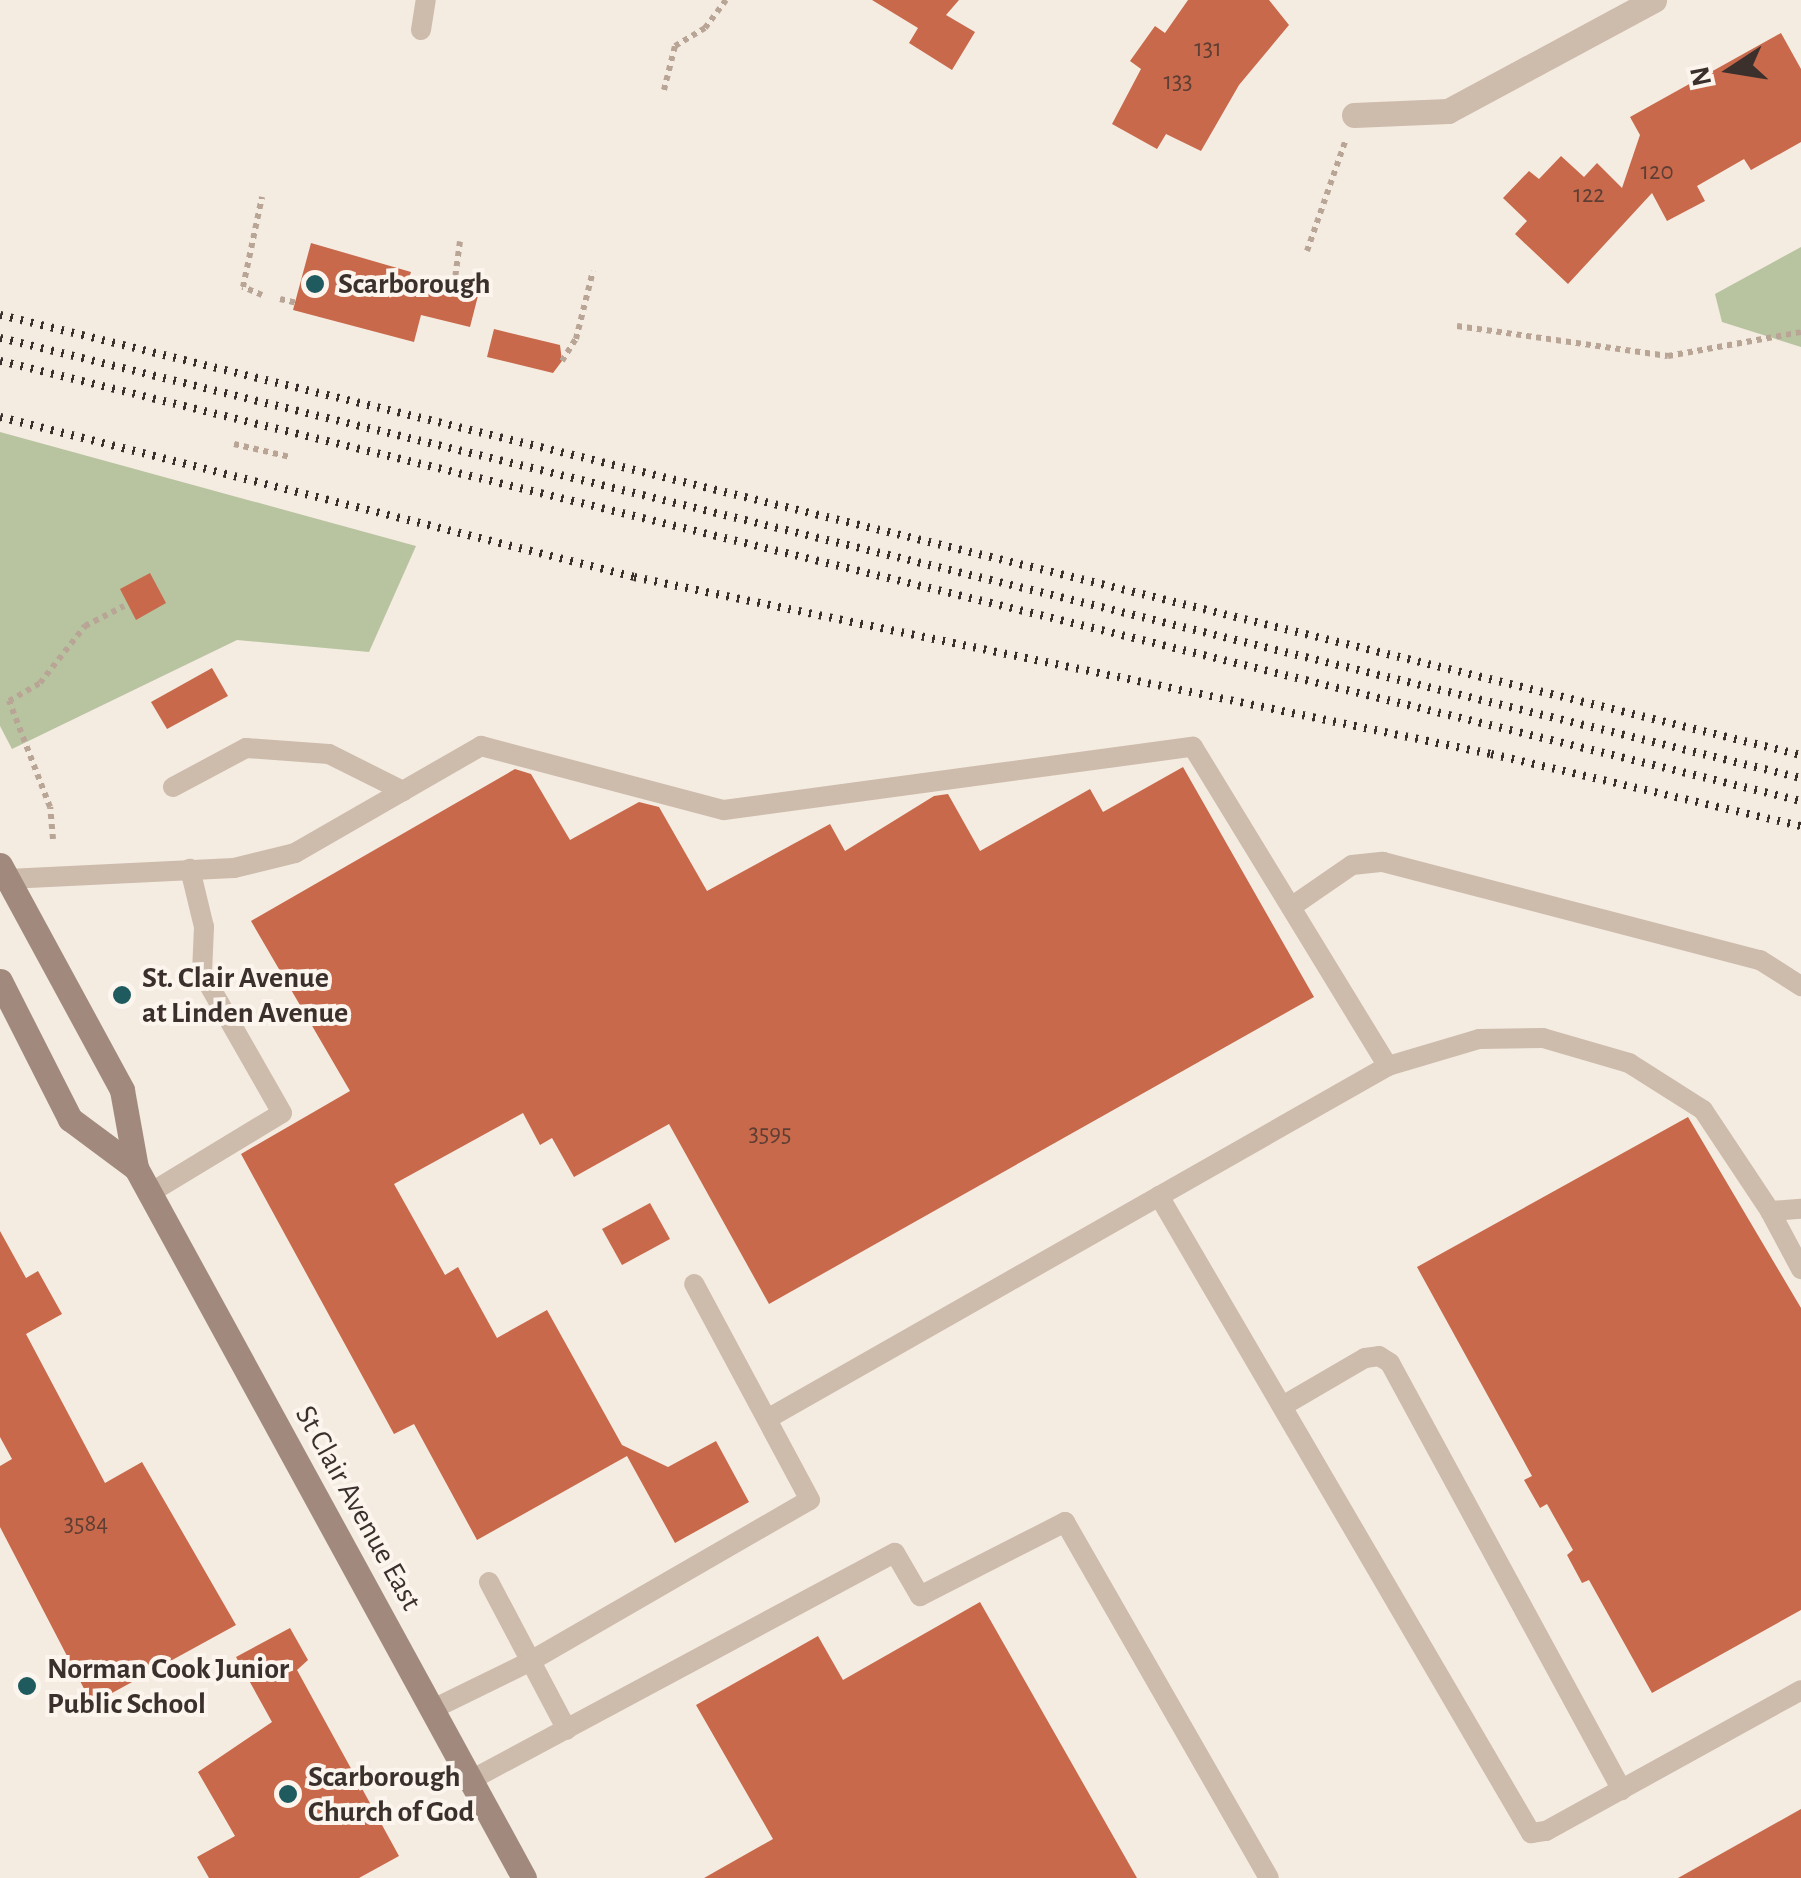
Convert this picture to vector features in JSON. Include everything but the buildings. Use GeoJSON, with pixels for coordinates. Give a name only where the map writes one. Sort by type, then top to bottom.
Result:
{"type":"FeatureCollection","features":[{"type":"Feature","properties":{"kind":"main road","name":"St Clair Avenue East"},"geometry":{"type":"LineString","coordinates":[[3,875],[122,1090],[136,1168],[524,1878]]}},
{"type":"Feature","properties":{"kind":"main road","name":"St Clair Avenue East"},"geometry":{"type":"LineString","coordinates":[[0,981],[70,1118],[136,1168]]}},
{"type":"Feature","properties":{"kind":"street"},"geometry":{"type":"LineString","coordinates":[[1354,114],[1448,111],[1654,0]]}},
{"type":"Feature","properties":{"kind":"lane"},"geometry":{"type":"LineString","coordinates":[[420,30],[426,0]]}},
{"type":"Feature","properties":{"kind":"lane"},"geometry":{"type":"LineString","coordinates":[[3,875],[234,868],[295,853],[482,746],[724,810],[1193,747],[1388,1066]]}},
{"type":"Feature","properties":{"kind":"lane"},"geometry":{"type":"LineString","coordinates":[[173,787],[246,748],[328,754],[403,791]]}},
{"type":"Feature","properties":{"kind":"lane"},"geometry":{"type":"LineString","coordinates":[[1291,908],[1352,865],[1383,862],[1760,960],[1801,986]]}},
{"type":"Feature","properties":{"kind":"lane"},"geometry":{"type":"LineString","coordinates":[[150,1193],[282,1113],[202,973],[204,927],[190,869]]}},
{"type":"Feature","properties":{"kind":"lane"},"geometry":{"type":"LineString","coordinates":[[767,1419],[1388,1066],[1479,1039],[1544,1038],[1629,1063],[1703,1110],[1770,1211],[1801,1269]]}},
{"type":"Feature","properties":{"kind":"lane"},"geometry":{"type":"LineString","coordinates":[[1158,1196],[1286,1404],[1521,1824],[1531,1833],[1546,1831],[1801,1690]]}},
{"type":"Feature","properties":{"kind":"lane"},"geometry":{"type":"LineString","coordinates":[[1770,1211],[1801,1209]]}},
{"type":"Feature","properties":{"kind":"lane"},"geometry":{"type":"LineString","coordinates":[[430,1710],[529,1662],[810,1500],[694,1284]]}},
{"type":"Feature","properties":{"kind":"lane"},"geometry":{"type":"LineString","coordinates":[[1286,1404],[1366,1358],[1390,1363],[1622,1790]]}},
{"type":"Feature","properties":{"kind":"lane"},"geometry":{"type":"LineString","coordinates":[[469,1781],[895,1553],[920,1596],[1065,1522],[1269,1878]]}},
{"type":"Feature","properties":{"kind":"lane"},"geometry":{"type":"LineString","coordinates":[[488,1582],[567,1730]]}},
{"type":"Feature","properties":{"kind":"path"},"geometry":{"type":"LineString","coordinates":[[664,90],[675,46],[706,28],[726,0]]}},
{"type":"Feature","properties":{"kind":"path"},"geometry":{"type":"LineString","coordinates":[[1307,251],[1354,114]]}},
{"type":"Feature","properties":{"kind":"path"},"geometry":{"type":"LineString","coordinates":[[262,197],[243,287],[262,295]]}},
{"type":"Feature","properties":{"kind":"path"},"geometry":{"type":"LineString","coordinates":[[454,286],[460,242]]}},
{"type":"Feature","properties":{"kind":"path"},"geometry":{"type":"LineString","coordinates":[[562,361],[576,339],[593,271]]}},
{"type":"Feature","properties":{"kind":"path"},"geometry":{"type":"LineString","coordinates":[[280,299],[296,303]]}},
{"type":"Feature","properties":{"kind":"path"},"geometry":{"type":"LineString","coordinates":[[1457,326],[1668,356],[1801,332]]}},
{"type":"Feature","properties":{"kind":"path"},"geometry":{"type":"LineString","coordinates":[[234,444],[290,457]]}},
{"type":"Feature","properties":{"kind":"path"},"geometry":{"type":"LineString","coordinates":[[54,839],[50,807],[9,701],[40,683],[85,626],[124,606]]}},
{"type":"Feature","properties":{"kind":"green space"},"geometry":{"type":"Polygon","coordinates":[[[1801,247],[1801,347],[1722,322],[1715,294],[1801,247]]]}},
{"type":"Feature","properties":{"kind":"green space"},"geometry":{"type":"Polygon","coordinates":[[[0,432],[416,546],[369,652],[237,640],[12,749],[0,726],[0,432]]]}},
{"type":"Feature","properties":{"kind":"railway"},"geometry":{"type":"LineString","coordinates":[[0,315],[1801,755]]}},
{"type":"Feature","properties":{"kind":"railway"},"geometry":{"type":"LineString","coordinates":[[0,338],[1801,778]]}},
{"type":"Feature","properties":{"kind":"railway"},"geometry":{"type":"LineString","coordinates":[[0,361],[1801,801]]}},
{"type":"Feature","properties":{"kind":"railway"},"geometry":{"type":"LineString","coordinates":[[0,417],[634,577],[1491,754],[1801,826]]}},
{"type":"Feature","properties":{"kind":"place","name":"Scarborough"},"geometry":{"type":"Point","coordinates":[315,284]}},
{"type":"Feature","properties":{"kind":"place","name":"St. Clair Avenue at Linden Avenue"},"geometry":{"type":"Point","coordinates":[122,995]}},
{"type":"Feature","properties":{"kind":"place","name":"Norman Cook Junior Public School"},"geometry":{"type":"Point","coordinates":[27,1686]}},
{"type":"Feature","properties":{"kind":"place","name":"Scarborough Church of God"},"geometry":{"type":"Point","coordinates":[288,1794]}}]}
